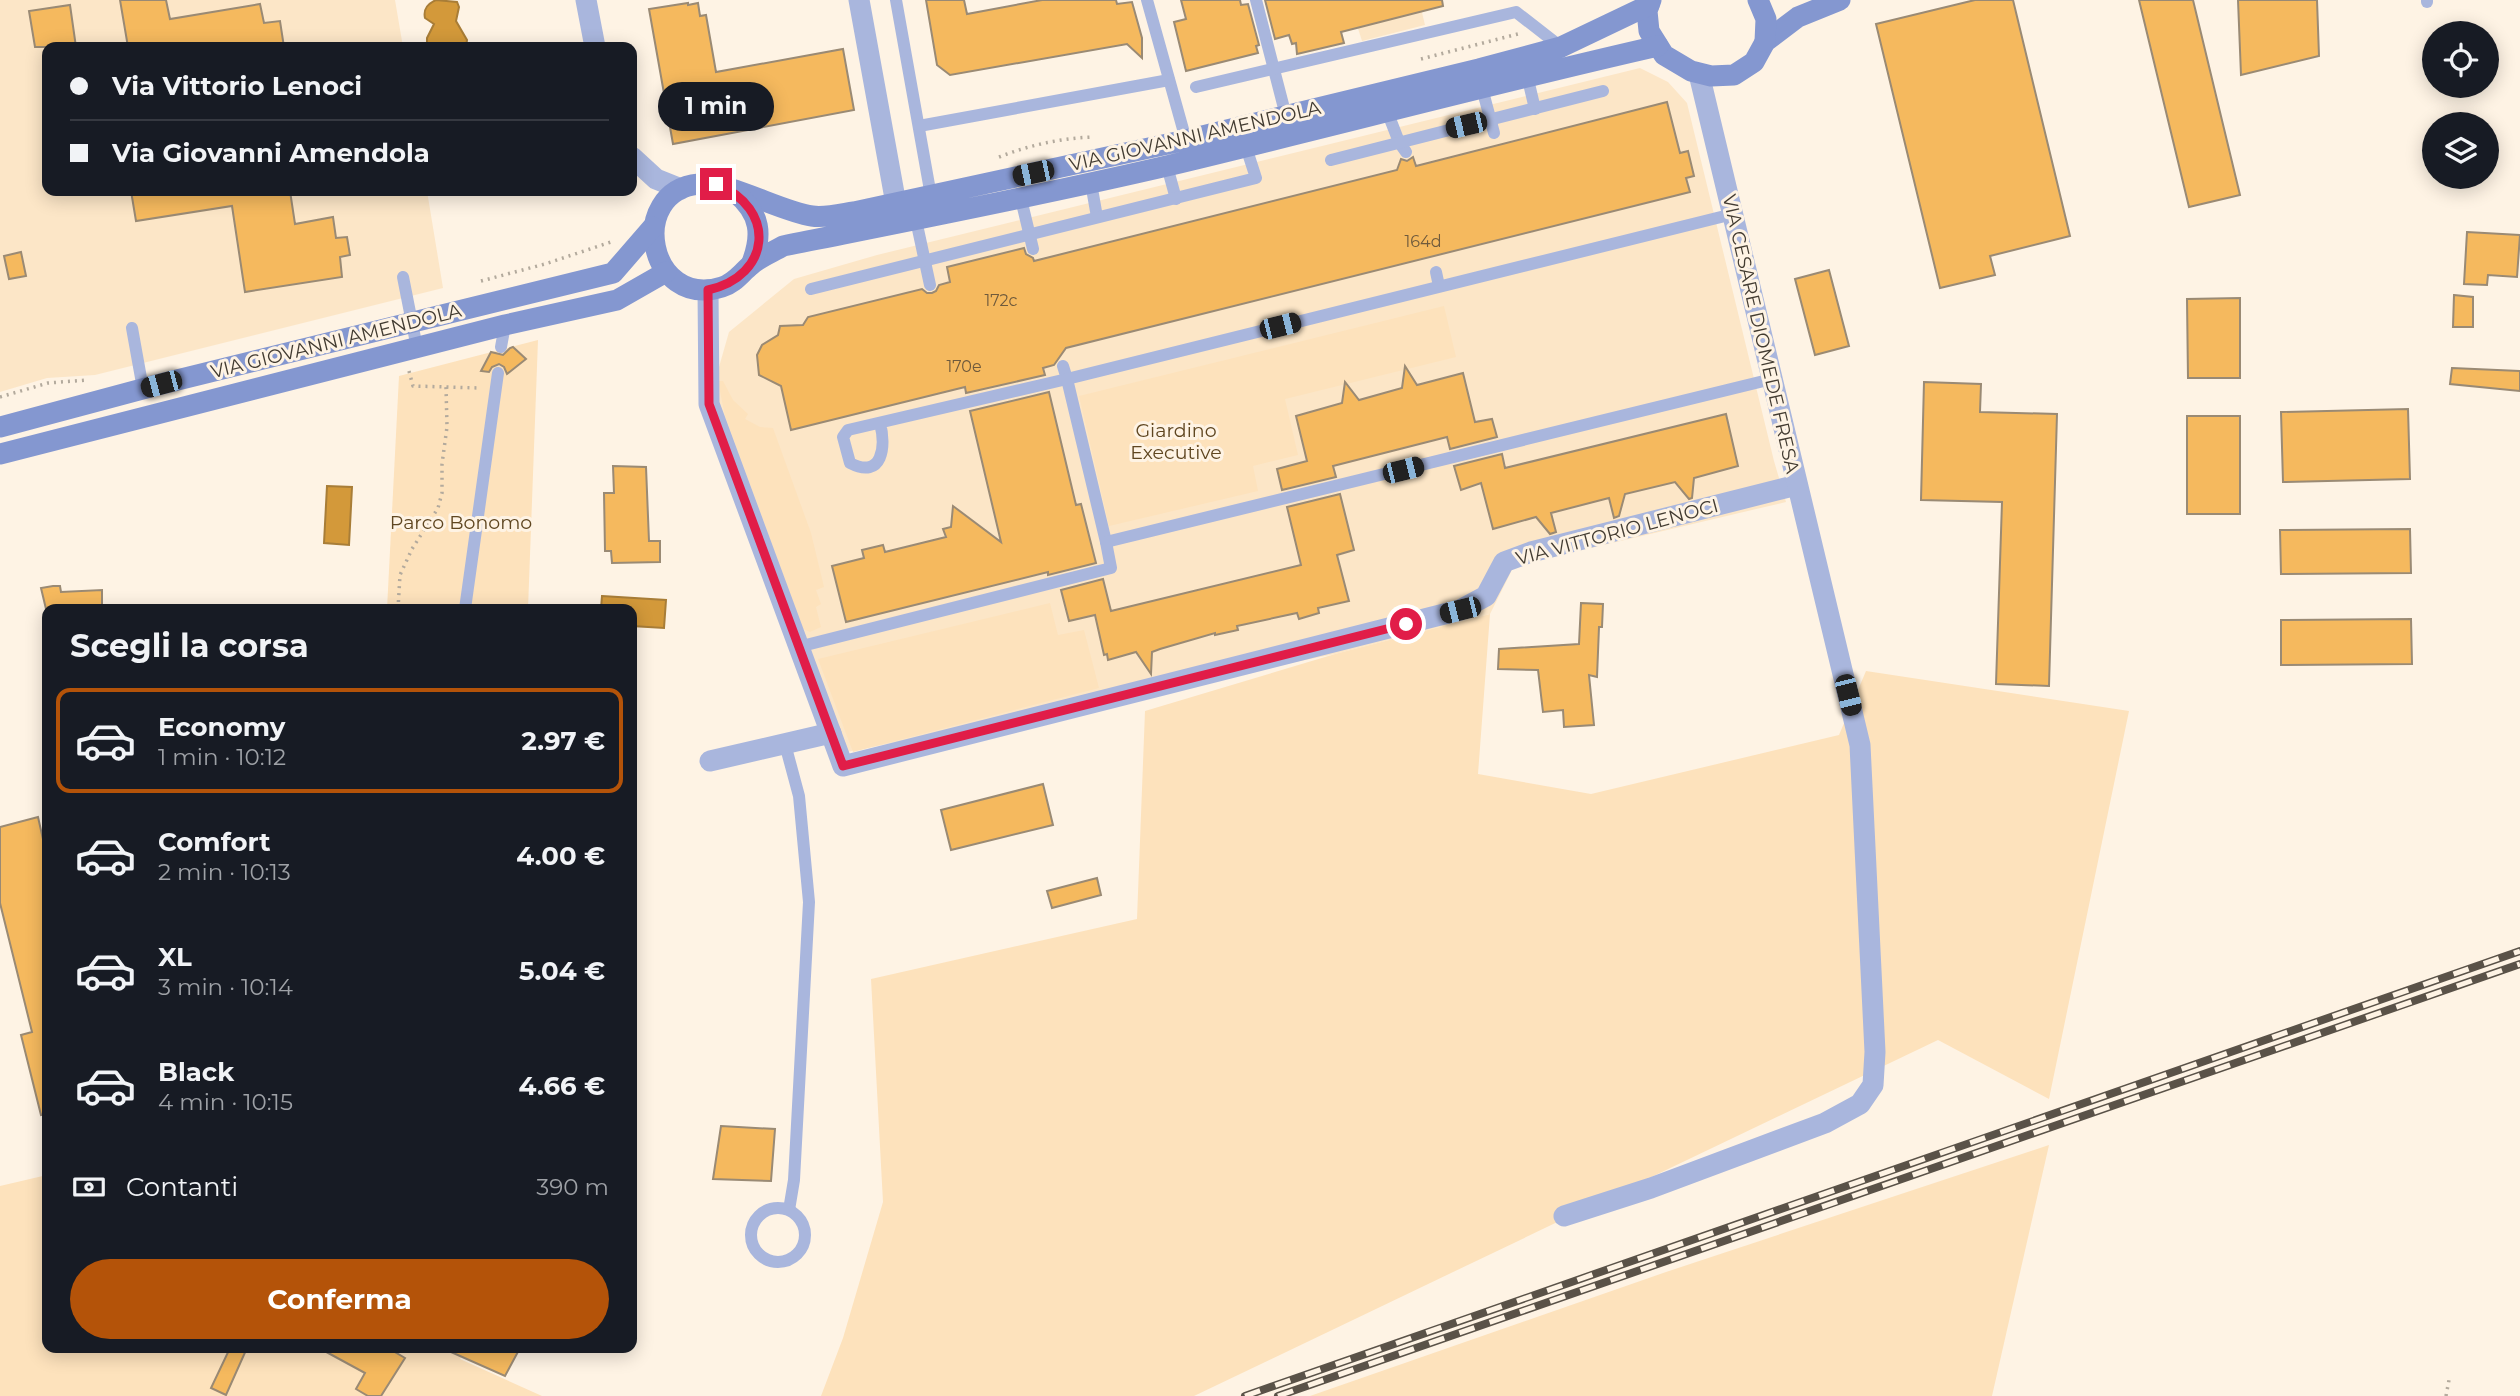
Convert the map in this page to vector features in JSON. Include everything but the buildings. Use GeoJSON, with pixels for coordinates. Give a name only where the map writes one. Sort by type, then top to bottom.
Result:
{"type":"FeatureCollection","features":[{"type":"Feature","properties":{"kind":"main road"},"geometry":{"type":"LineString","coordinates":[[1758,0],[1766,19],[1765,42]]}},
{"type":"Feature","properties":{"kind":"main road"},"geometry":{"type":"LineString","coordinates":[[1658,46],[1664,55],[1699,74],[1734,75],[1754,62],[1765,42],[1798,18],[1840,0]]}},
{"type":"Feature","properties":{"kind":"main road","name":"VIA GIOVANNI AMENDOLA"},"geometry":{"type":"LineString","coordinates":[[0,427],[143,389],[613,274],[653,227],[659,211],[668,199],[681,189],[698,184],[716,184],[814,217],[854,212],[1186,140],[1562,47],[1650,3],[1649,31],[1658,46],[1527,75],[1167,166],[1021,199],[783,246],[751,265],[739,278],[724,287],[708,290]]}},
{"type":"Feature","properties":{"kind":"main road"},"geometry":{"type":"LineString","coordinates":[[733,191],[746,201],[755,215],[759,231],[758,248],[751,265]]}},
{"type":"Feature","properties":{"kind":"main road"},"geometry":{"type":"LineString","coordinates":[[653,227],[657,258],[666,272],[685,285],[708,290]]}},
{"type":"Feature","properties":{"kind":"main road","name":"VIA GIOVANNI AMENDOLA"},"geometry":{"type":"LineString","coordinates":[[0,454],[505,325],[617,300],[666,272]]}},
{"type":"Feature","properties":{"kind":"street"},"geometry":{"type":"LineString","coordinates":[[586,0],[594,42]]}},
{"type":"Feature","properties":{"kind":"street"},"geometry":{"type":"LineString","coordinates":[[859,0],[896,204]]}},
{"type":"Feature","properties":{"kind":"street","name":"VIA CESARE DIOMEDE FRESA"},"geometry":{"type":"LineString","coordinates":[[1564,1216],[1651,1188],[1825,1123],[1860,1104],[1872,1085],[1875,1052],[1860,745],[1699,74]]}},
{"type":"Feature","properties":{"kind":"street"},"geometry":{"type":"LineString","coordinates":[[637,162],[656,179],[681,189]]}},
{"type":"Feature","properties":{"kind":"street","name":"VIA VITTORIO LENOCI"},"geometry":{"type":"LineString","coordinates":[[708,290],[709,404],[843,766],[1460,610],[1486,596],[1504,562],[1531,552],[1797,485]]}},
{"type":"Feature","properties":{"kind":"street"},"geometry":{"type":"LineString","coordinates":[[710,761],[831,733]]}},
{"type":"Feature","properties":{"kind":"lane"},"geometry":{"type":"LineString","coordinates":[[896,0],[931,196]]}},
{"type":"Feature","properties":{"kind":"lane"},"geometry":{"type":"LineString","coordinates":[[1147,0],[1186,140]]}},
{"type":"Feature","properties":{"kind":"lane"},"geometry":{"type":"LineString","coordinates":[[1255,0],[1286,116]]}},
{"type":"Feature","properties":{"kind":"lane"},"geometry":{"type":"LineString","coordinates":[[1196,87],[1516,12],[1562,47]]}},
{"type":"Feature","properties":{"kind":"lane"},"geometry":{"type":"LineString","coordinates":[[1527,75],[1535,109]]}},
{"type":"Feature","properties":{"kind":"lane"},"geometry":{"type":"LineString","coordinates":[[919,126],[1169,80]]}},
{"type":"Feature","properties":{"kind":"lane"},"geometry":{"type":"LineString","coordinates":[[1482,88],[1494,133]]}},
{"type":"Feature","properties":{"kind":"lane"},"geometry":{"type":"LineString","coordinates":[[1331,160],[1403,147],[1490,120],[1603,91]]}},
{"type":"Feature","properties":{"kind":"lane"},"geometry":{"type":"LineString","coordinates":[[1387,111],[1403,147]]}},
{"type":"Feature","properties":{"kind":"lane"},"geometry":{"type":"LineString","coordinates":[[811,289],[1256,178],[1246,147]]}},
{"type":"Feature","properties":{"kind":"lane"},"geometry":{"type":"LineString","coordinates":[[1167,166],[1176,198]]}},
{"type":"Feature","properties":{"kind":"lane"},"geometry":{"type":"LineString","coordinates":[[1091,183],[1097,217]]}},
{"type":"Feature","properties":{"kind":"lane"},"geometry":{"type":"LineString","coordinates":[[1021,199],[1033,249]]}},
{"type":"Feature","properties":{"kind":"lane"},"geometry":{"type":"LineString","coordinates":[[880,423],[958,398],[1067,379],[1439,286],[1525,260],[1733,214]]}},
{"type":"Feature","properties":{"kind":"lane"},"geometry":{"type":"LineString","coordinates":[[916,220],[930,285]]}},
{"type":"Feature","properties":{"kind":"lane"},"geometry":{"type":"LineString","coordinates":[[1436,272],[1439,286]]}},
{"type":"Feature","properties":{"kind":"lane"},"geometry":{"type":"LineString","coordinates":[[403,276],[417,348]]}},
{"type":"Feature","properties":{"kind":"lane"},"geometry":{"type":"LineString","coordinates":[[501,347],[505,325]]}},
{"type":"Feature","properties":{"kind":"lane"},"geometry":{"type":"LineString","coordinates":[[132,328],[143,389]]}},
{"type":"Feature","properties":{"kind":"lane"},"geometry":{"type":"LineString","coordinates":[[798,647],[1111,568],[1063,366]]}},
{"type":"Feature","properties":{"kind":"lane"},"geometry":{"type":"LineString","coordinates":[[467,604],[498,373]]}},
{"type":"Feature","properties":{"kind":"lane"},"geometry":{"type":"LineString","coordinates":[[1106,541],[1227,514],[1772,379]]}},
{"type":"Feature","properties":{"kind":"lane"},"geometry":{"type":"LineString","coordinates":[[785,744],[799,796],[809,902],[794,1180],[789,1210]]}},
{"type":"Feature","properties":{"kind":"lane"},"geometry":{"type":"LineString","coordinates":[[771,1209],[789,1210],[802,1222],[805,1231],[802,1249],[788,1261],[770,1262],[762,1258],[752,1244],[752,1226],[756,1218],[771,1209]]}},
{"type":"Feature","properties":{"kind":"path"},"geometry":{"type":"LineString","coordinates":[[408,369],[413,386],[496,389]]}},
{"type":"Feature","properties":{"kind":"path"},"geometry":{"type":"LineString","coordinates":[[398,604],[400,575],[412,549],[438,508],[442,493],[442,464],[447,427],[446,387]]}},
{"type":"Feature","properties":{"kind":"path"},"geometry":{"type":"LineString","coordinates":[[2446,1396],[2449,1380]]}},
{"type":"Feature","properties":{"kind":"shaded area"},"geometry":{"type":"Polygon","coordinates":[[[0,0],[395,0],[402,42],[42,42],[42,196],[428,196],[443,288],[95,375],[47,378],[0,392],[0,0]]]}},
{"type":"Feature","properties":{"kind":"shaded area"},"geometry":{"type":"Polygon","coordinates":[[[436,0],[457,2],[459,7],[456,21],[467,42],[427,42],[434,24],[425,18],[428,5],[436,0]]]}},
{"type":"Feature","properties":{"kind":"shaded area"},"geometry":{"type":"Polygon","coordinates":[[[1349,0],[1419,0],[1425,25],[1362,41],[1349,0]]]}},
{"type":"Feature","properties":{"kind":"shaded area"},"geometry":{"type":"Polygon","coordinates":[[[1640,68],[1668,82],[1687,103],[1786,502],[1514,566],[1490,614],[1335,654],[847,752],[721,420],[715,381],[729,332],[794,279],[877,255],[1640,68]]]}},
{"type":"Feature","properties":{"kind":"shaded area"},"geometry":{"type":"Polygon","coordinates":[[[327,486],[352,487],[349,545],[324,543],[327,486]]]}},
{"type":"Feature","properties":{"kind":"shaded area"},"geometry":{"type":"Polygon","coordinates":[[[602,596],[666,600],[664,628],[637,626],[637,604],[601,604],[602,596]]]}},
{"type":"Feature","properties":{"kind":"green space","name":"Giardino Executive"},"geometry":{"type":"Polygon","coordinates":[[[1444,306],[1456,357],[1285,399],[1298,455],[1253,466],[1258,491],[1109,526],[1079,396],[1444,306]]]}},
{"type":"Feature","properties":{"kind":"green space","name":"Parco Bonomo"},"geometry":{"type":"Polygon","coordinates":[[[538,340],[528,604],[387,604],[399,376],[538,340]]]}},
{"type":"Feature","properties":{"kind":"green space"},"geometry":{"type":"Polygon","coordinates":[[[718,381],[723,381],[733,400],[748,414],[745,419],[760,427],[773,428],[811,533],[824,587],[816,590],[821,604],[816,607],[821,627],[810,632],[803,629],[725,416],[718,381]]]}},
{"type":"Feature","properties":{"kind":"green space"},"geometry":{"type":"Polygon","coordinates":[[[1050,603],[1058,635],[1084,630],[1099,688],[853,752],[818,659],[1050,603]]]}},
{"type":"Feature","properties":{"kind":"green space"},"geometry":{"type":"Polygon","coordinates":[[[1490,614],[1478,774],[1591,794],[1839,735],[1866,671],[2129,711],[2049,1099],[1938,1040],[1194,1396],[821,1396],[843,1338],[883,1202],[871,979],[1137,919],[1145,711],[1335,654],[1490,614]]]}},
{"type":"Feature","properties":{"kind":"green space"},"geometry":{"type":"Polygon","coordinates":[[[2049,1145],[1992,1396],[1310,1396],[1666,1272],[2049,1145]]]}},
{"type":"Feature","properties":{"kind":"green space"},"geometry":{"type":"Polygon","coordinates":[[[42,1176],[42,1353],[463,1353],[460,1359],[542,1396],[0,1396],[0,1186],[42,1176]]]}},
{"type":"Feature","properties":{"kind":"railway"},"geometry":{"type":"LineString","coordinates":[[1245,1396],[2520,951]]}},
{"type":"Feature","properties":{"kind":"railway"},"geometry":{"type":"LineString","coordinates":[[1278,1396],[2520,964]]}},
{"type":"Feature","properties":{"kind":"route"},"geometry":{"type":"LineString","coordinates":[[716,184],[733,191],[746,201],[755,215],[759,231],[758,248],[751,265],[739,278],[724,287],[708,290],[709,404],[843,766],[1406,624]]}}]}
